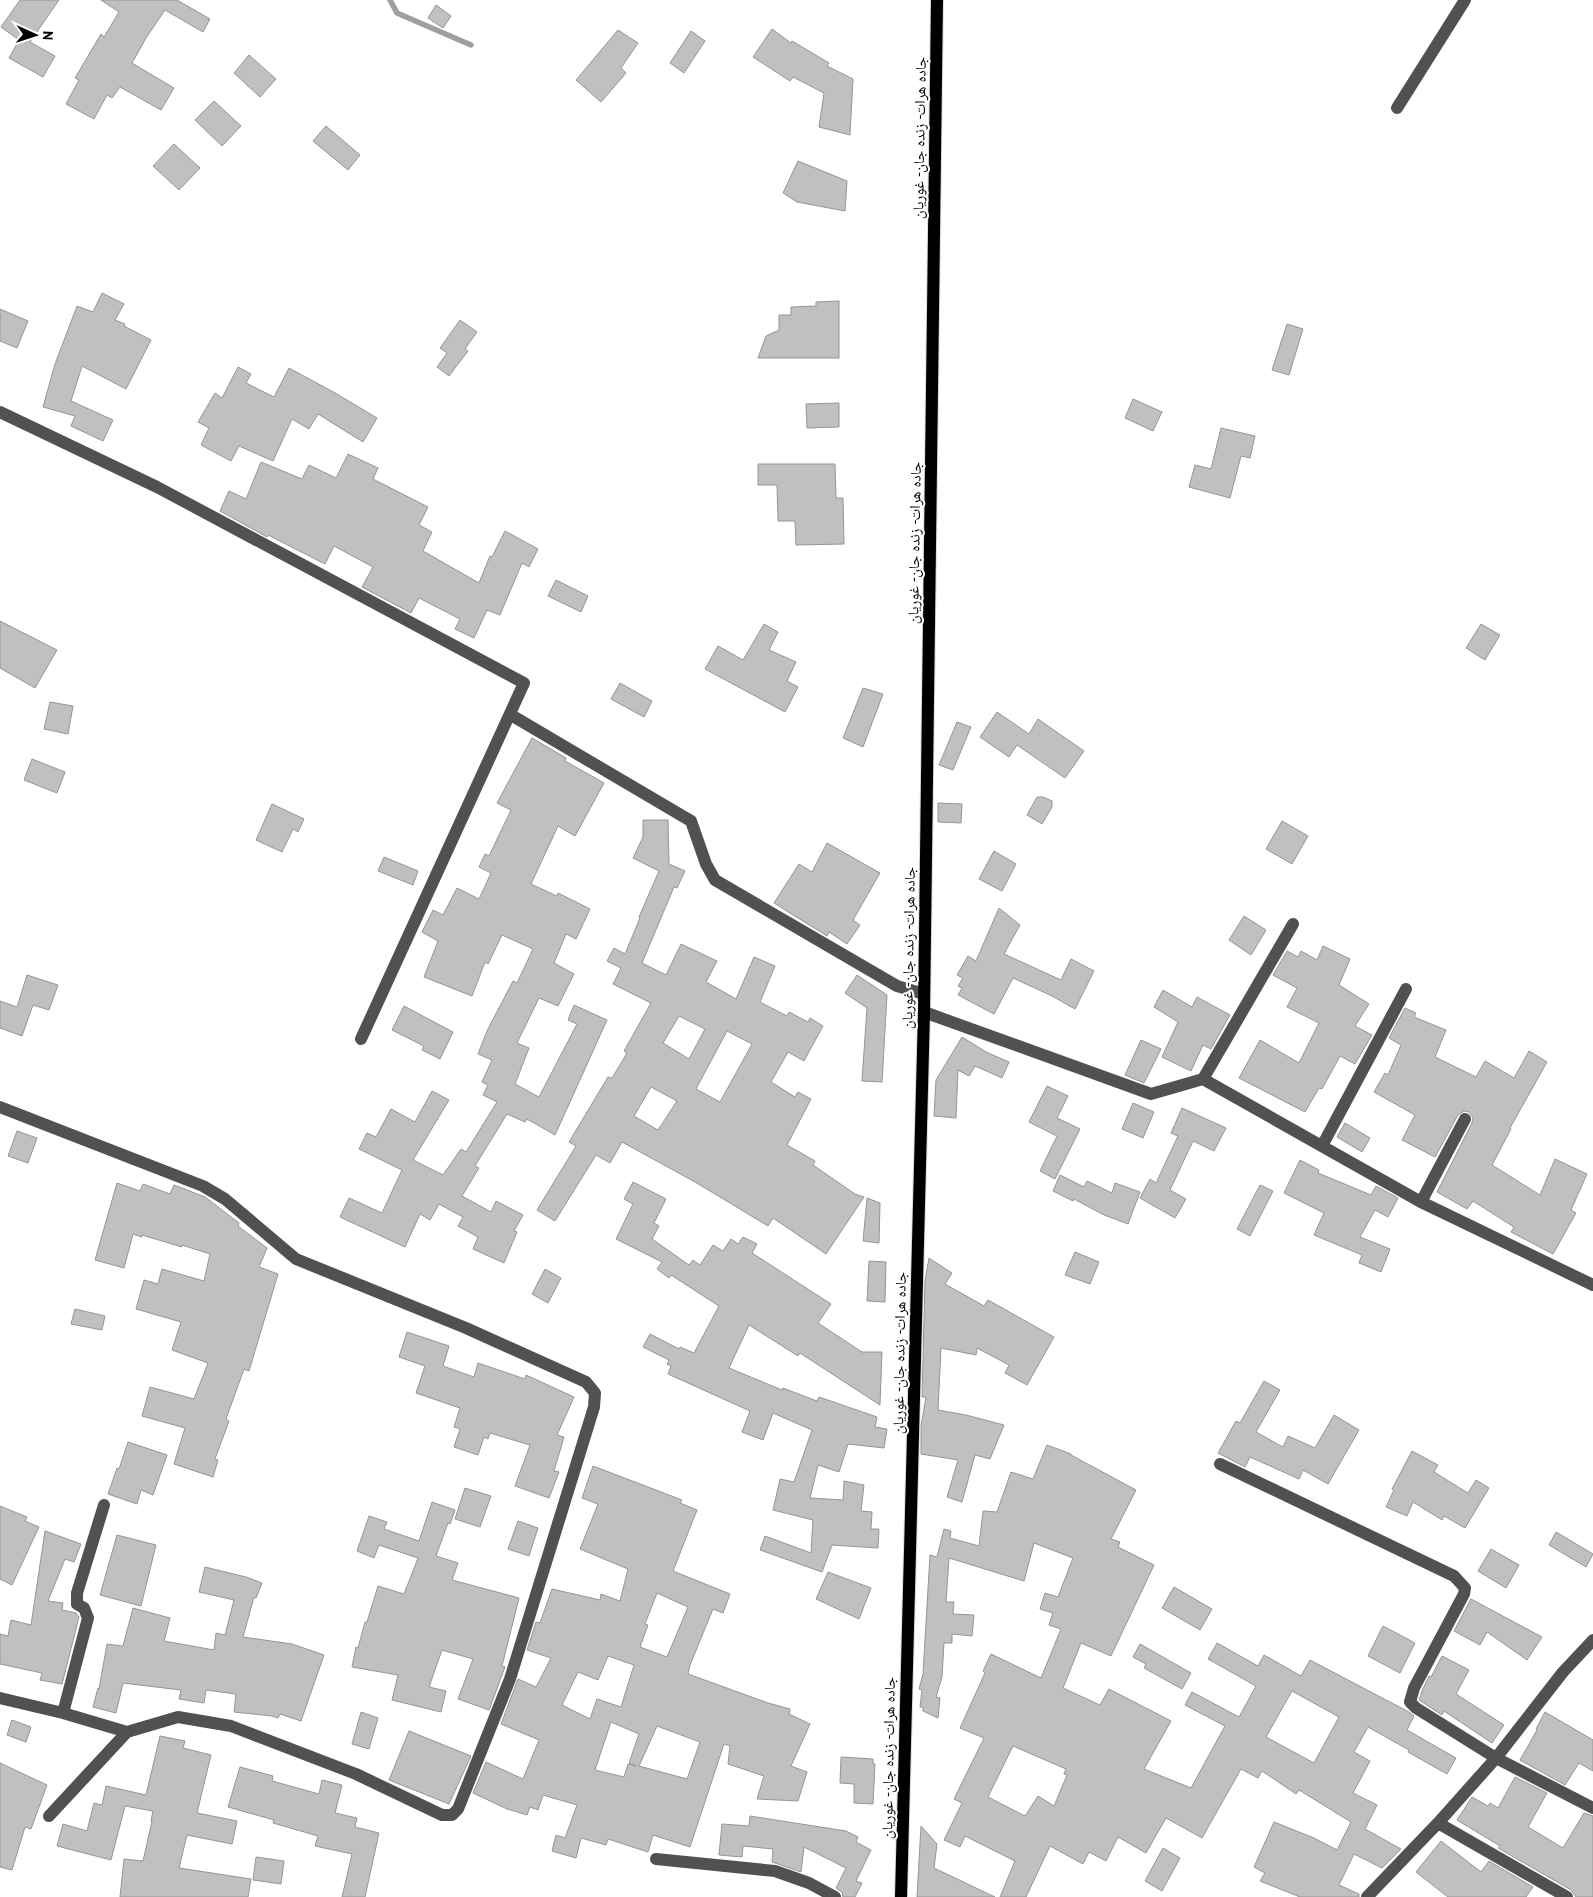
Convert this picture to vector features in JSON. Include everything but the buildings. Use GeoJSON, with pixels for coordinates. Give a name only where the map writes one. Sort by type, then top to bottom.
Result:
{"type":"FeatureCollection","features":[{"type":"Feature","properties":{"kind":"main road","name":"جاده هرات- زنده جان- غوریان"},"geometry":{"type":"LineString","coordinates":[[901,1897],[924,1012],[937,0]]}},
{"type":"Feature","properties":{"kind":"street"},"geometry":{"type":"LineString","coordinates":[[1397,108],[1465,0]]}},
{"type":"Feature","properties":{"kind":"street"},"geometry":{"type":"LineString","coordinates":[[0,412],[157,487],[524,683],[361,1040]]}},
{"type":"Feature","properties":{"kind":"street"},"geometry":{"type":"LineString","coordinates":[[511,715],[692,821],[706,864],[715,880],[898,986],[924,994]]}},
{"type":"Feature","properties":{"kind":"street"},"geometry":{"type":"LineString","coordinates":[[924,1012],[1151,1094],[1203,1079],[1293,924]]}},
{"type":"Feature","properties":{"kind":"street"},"geometry":{"type":"LineString","coordinates":[[1322,1146],[1406,989]]}},
{"type":"Feature","properties":{"kind":"street"},"geometry":{"type":"LineString","coordinates":[[1203,1079],[1421,1202],[1593,1285]]}},
{"type":"Feature","properties":{"kind":"street"},"geometry":{"type":"LineString","coordinates":[[0,1107],[203,1186],[225,1199],[296,1259],[466,1328],[586,1382],[595,1393],[594,1407],[510,1679],[458,1809],[452,1815],[442,1815],[356,1774],[231,1726],[178,1717],[127,1732],[49,1816]]}},
{"type":"Feature","properties":{"kind":"street"},"geometry":{"type":"LineString","coordinates":[[1421,1202],[1465,1119]]}},
{"type":"Feature","properties":{"kind":"street"},"geometry":{"type":"LineString","coordinates":[[1220,1464],[1454,1576],[1462,1583],[1465,1588],[1464,1594],[1414,1688],[1410,1702],[1416,1708],[1496,1758],[1593,1808]]}},
{"type":"Feature","properties":{"kind":"street"},"geometry":{"type":"LineString","coordinates":[[63,1713],[88,1618],[84,1608],[77,1604],[77,1593],[104,1505]]}},
{"type":"Feature","properties":{"kind":"street"},"geometry":{"type":"LineString","coordinates":[[1367,1897],[1438,1823],[1496,1758],[1562,1672],[1593,1640]]}},
{"type":"Feature","properties":{"kind":"street"},"geometry":{"type":"LineString","coordinates":[[0,1698],[63,1713],[127,1732]]}},
{"type":"Feature","properties":{"kind":"street"},"geometry":{"type":"LineString","coordinates":[[1438,1823],[1568,1897]]}},
{"type":"Feature","properties":{"kind":"street"},"geometry":{"type":"LineString","coordinates":[[656,1859],[774,1871],[809,1883],[835,1897]]}},
{"type":"Feature","properties":{"kind":"waterway"},"geometry":{"type":"LineString","coordinates":[[390,0],[397,13],[471,45]]}}]}
